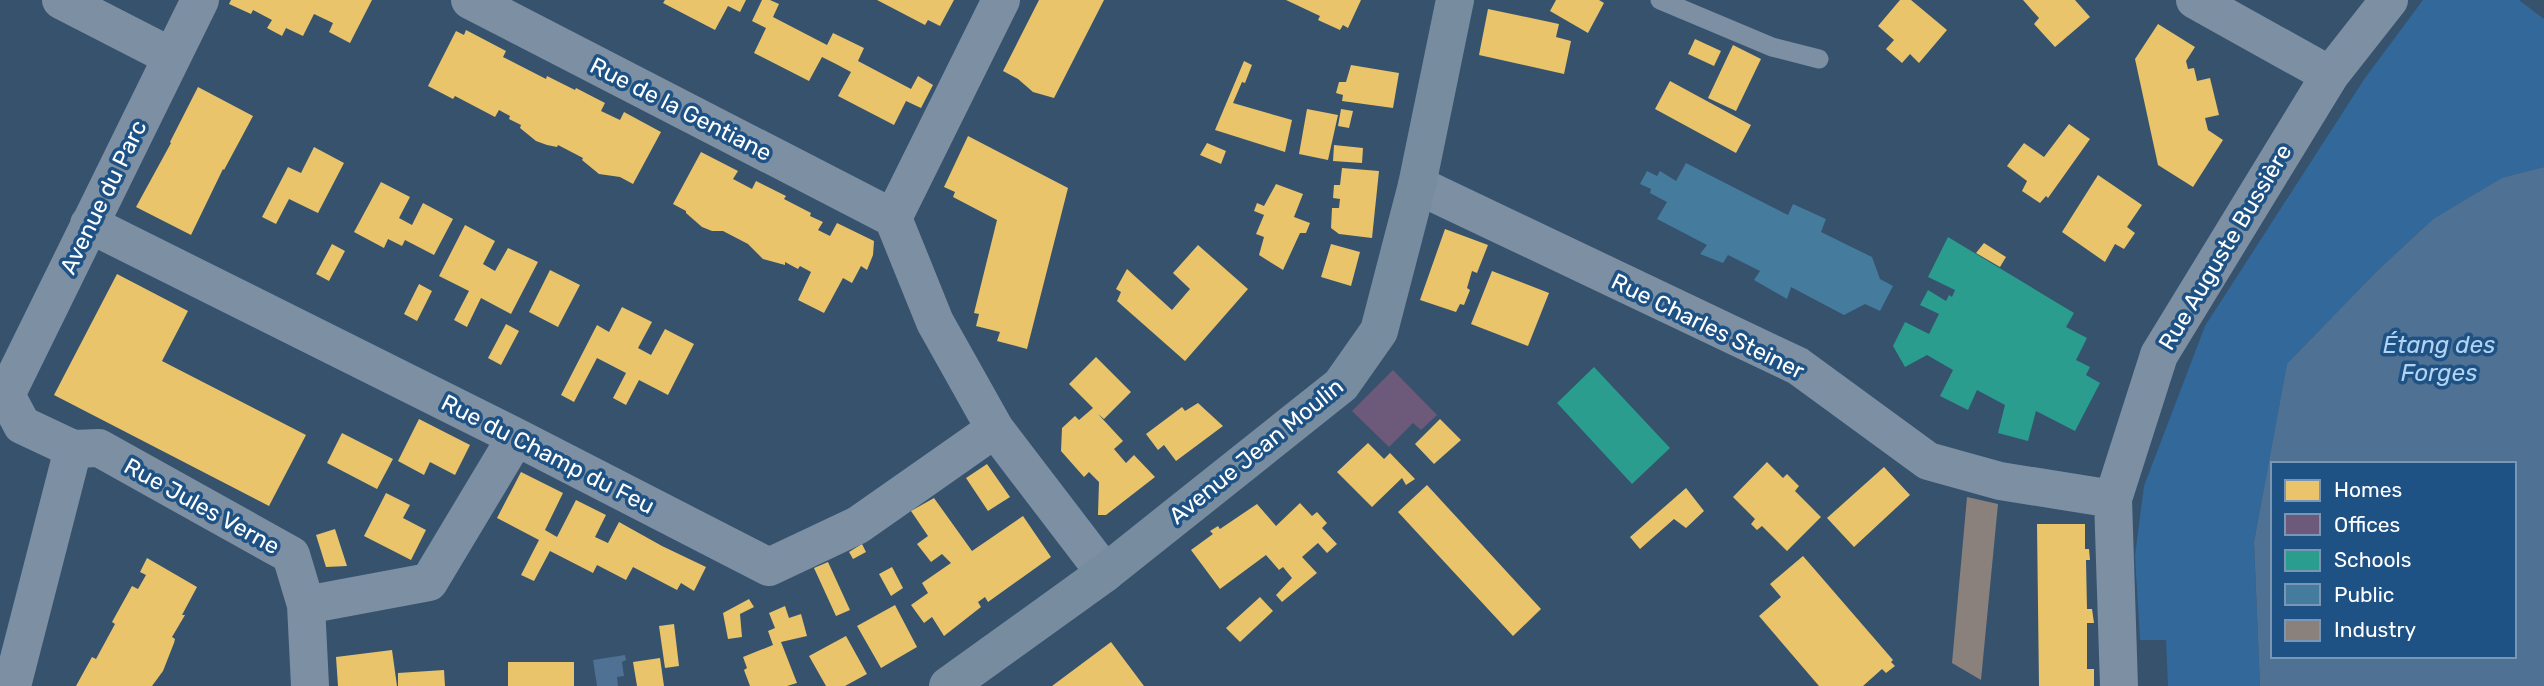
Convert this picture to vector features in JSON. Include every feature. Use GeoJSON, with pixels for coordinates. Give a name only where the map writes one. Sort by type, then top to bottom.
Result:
{"type":"FeatureCollection","features":[{"type":"Feature","properties":{"kind":"main road","name":"Avenue Jean Moulin"},"geometry":{"type":"LineString","coordinates":[[948,686],[1105,573],[1341,385],[1379,331],[1417,185],[1455,0]]}},
{"type":"Feature","properties":{"kind":"street"},"geometry":{"type":"LineString","coordinates":[[61,0],[172,57]]}},
{"type":"Feature","properties":{"kind":"street","name":"Avenue du Parc"},"geometry":{"type":"LineString","coordinates":[[6,395],[200,0]]}},
{"type":"Feature","properties":{"kind":"street","name":"Rue de la Gentiane"},"geometry":{"type":"LineString","coordinates":[[470,0],[893,218]]}},
{"type":"Feature","properties":{"kind":"street"},"geometry":{"type":"LineString","coordinates":[[1001,0],[893,218],[935,321],[995,429],[1105,573]]}},
{"type":"Feature","properties":{"kind":"street"},"geometry":{"type":"LineString","coordinates":[[2194,0],[2330,75]]}},
{"type":"Feature","properties":{"kind":"street","name":"Rue Auguste Bussière"},"geometry":{"type":"LineString","coordinates":[[2119,686],[2113,499],[2159,355],[2330,75],[2389,0]]}},
{"type":"Feature","properties":{"kind":"street","name":"Rue Charles Steiner"},"geometry":{"type":"LineString","coordinates":[[1417,185],[1798,366],[1928,461],[2000,481],[2113,499]]}},
{"type":"Feature","properties":{"kind":"street","name":"Rue du Champ du Feu"},"geometry":{"type":"LineString","coordinates":[[89,224],[516,437],[769,567],[858,525],[995,429]]}},
{"type":"Feature","properties":{"kind":"street","name":"Rue Jules Verne"},"geometry":{"type":"LineString","coordinates":[[6,395],[22,425],[73,449],[99,448],[291,555],[306,606],[310,686]]}},
{"type":"Feature","properties":{"kind":"street"},"geometry":{"type":"LineString","coordinates":[[306,606],[429,582],[516,437]]}},
{"type":"Feature","properties":{"kind":"street"},"geometry":{"type":"LineString","coordinates":[[12,686],[73,449]]}},
{"type":"Feature","properties":{"kind":"lane"},"geometry":{"type":"LineString","coordinates":[[1660,0],[1772,47],[1819,59]]}},
{"type":"Feature","properties":{"kind":"shaded area"},"geometry":{"type":"Polygon","coordinates":[[[2423,0],[2519,0],[2544,19],[2544,167],[2502,179],[2433,219],[2377,271],[2287,365],[2254,542],[2260,686],[2168,686],[2166,640],[2140,640],[2135,556],[2144,486],[2205,326],[2365,78],[2423,0]]]}},
{"type":"Feature","properties":{"kind":"water","name":"Étang des Forges"},"geometry":{"type":"Polygon","coordinates":[[[2544,167],[2544,686],[2260,686],[2254,542],[2287,364],[2377,271],[2433,219],[2502,178],[2544,167]]]}},
{"type":"Feature","properties":{"kind":"water"},"geometry":{"type":"Polygon","coordinates":[[[625,655],[626,660],[622,662],[624,676],[617,677],[618,686],[597,686],[593,660],[625,655]]]}},
{"type":"Feature","properties":{"kind":"building: Homes"},"geometry":{"type":"Polygon","coordinates":[[[231,0],[372,0],[350,43],[329,32],[333,23],[314,14],[303,36],[286,28],[282,36],[267,28],[272,20],[253,10],[251,14],[229,4],[231,0]]]}},
{"type":"Feature","properties":{"kind":"building: Homes"},"geometry":{"type":"Polygon","coordinates":[[[665,0],[746,0],[740,12],[728,6],[715,30],[663,3],[665,0]]]}},
{"type":"Feature","properties":{"kind":"building: Homes"},"geometry":{"type":"Polygon","coordinates":[[[762,0],[779,4],[773,17],[827,45],[833,33],[864,48],[858,61],[911,89],[918,76],[933,85],[921,108],[906,101],[894,125],[838,96],[851,72],[836,64],[822,57],[809,81],[754,53],[766,28],[752,21],[762,0]]]}},
{"type":"Feature","properties":{"kind":"building: Homes"},"geometry":{"type":"Polygon","coordinates":[[[877,0],[954,0],[940,26],[928,20],[925,25],[877,0]]]}},
{"type":"Feature","properties":{"kind":"building: Homes"},"geometry":{"type":"Polygon","coordinates":[[[1039,0],[1104,0],[1054,98],[1033,92],[1003,71],[1039,0]]]}},
{"type":"Feature","properties":{"kind":"building: Homes"},"geometry":{"type":"Polygon","coordinates":[[[1286,0],[1361,0],[1348,28],[1343,25],[1340,30],[1318,20],[1320,16],[1286,0]]]}},
{"type":"Feature","properties":{"kind":"building: Homes"},"geometry":{"type":"Polygon","coordinates":[[[1556,0],[1599,0],[1604,3],[1588,33],[1550,11],[1556,0]]]}},
{"type":"Feature","properties":{"kind":"building: Homes"},"geometry":{"type":"Polygon","coordinates":[[[1900,0],[1911,0],[1947,30],[1919,63],[1910,54],[1902,63],[1886,49],[1894,40],[1878,26],[1900,0]]]}},
{"type":"Feature","properties":{"kind":"building: Homes"},"geometry":{"type":"Polygon","coordinates":[[[2023,0],[2075,0],[2090,17],[2055,47],[2034,24],[2039,18],[2023,0]]]}},
{"type":"Feature","properties":{"kind":"building: Homes"},"geometry":{"type":"Polygon","coordinates":[[[1488,9],[1559,24],[1556,37],[1571,41],[1564,74],[1479,55],[1488,9]]]}},
{"type":"Feature","properties":{"kind":"building: Homes"},"geometry":{"type":"Polygon","coordinates":[[[2158,24],[2195,47],[2186,61],[2188,69],[2194,68],[2197,81],[2210,78],[2219,115],[2205,118],[2208,130],[2223,140],[2193,187],[2158,165],[2135,59],[2158,24]]]}},
{"type":"Feature","properties":{"kind":"building: Homes"},"geometry":{"type":"Polygon","coordinates":[[[466,30],[506,51],[503,57],[546,79],[547,76],[605,103],[601,111],[620,120],[624,112],[661,132],[633,184],[620,177],[599,174],[582,160],[583,158],[558,145],[557,147],[536,141],[520,128],[521,125],[499,110],[495,117],[455,96],[453,99],[428,86],[456,31],[464,35],[466,30]]]}},
{"type":"Feature","properties":{"kind":"building: Homes"},"geometry":{"type":"Polygon","coordinates":[[[1695,39],[1721,51],[1714,66],[1688,54],[1695,39]]]}},
{"type":"Feature","properties":{"kind":"building: Homes"},"geometry":{"type":"Polygon","coordinates":[[[1733,45],[1761,59],[1736,111],[1708,98],[1733,45]]]}},
{"type":"Feature","properties":{"kind":"building: Homes"},"geometry":{"type":"Polygon","coordinates":[[[1244,61],[1252,65],[1233,103],[1292,120],[1285,152],[1215,130],[1244,61]]]}},
{"type":"Feature","properties":{"kind":"building: Homes"},"geometry":{"type":"Polygon","coordinates":[[[1351,65],[1399,73],[1393,108],[1342,101],[1343,95],[1336,93],[1339,82],[1346,82],[1351,65]]]}},
{"type":"Feature","properties":{"kind":"building: Homes"},"geometry":{"type":"Polygon","coordinates":[[[1670,81],[1751,125],[1736,153],[1655,109],[1670,81]]]}},
{"type":"Feature","properties":{"kind":"building: Homes"},"geometry":{"type":"Polygon","coordinates":[[[198,87],[253,116],[223,169],[191,235],[136,207],[198,87]]]}},
{"type":"Feature","properties":{"kind":"building: Homes"},"geometry":{"type":"Polygon","coordinates":[[[1307,109],[1338,115],[1328,160],[1299,154],[1307,109]]]}},
{"type":"Feature","properties":{"kind":"building: Homes"},"geometry":{"type":"Polygon","coordinates":[[[1341,109],[1353,111],[1349,128],[1338,126],[1341,109]]]}},
{"type":"Feature","properties":{"kind":"building: Homes"},"geometry":{"type":"Polygon","coordinates":[[[2069,124],[2090,139],[2048,198],[2046,196],[2040,203],[2022,191],[2027,181],[2007,166],[2024,143],[2044,157],[2069,124]]]}},
{"type":"Feature","properties":{"kind":"building: Homes"},"geometry":{"type":"Polygon","coordinates":[[[968,136],[1068,188],[1027,349],[997,341],[1000,332],[976,326],[979,314],[974,313],[997,220],[953,197],[955,192],[944,187],[968,136]]]}},
{"type":"Feature","properties":{"kind":"building: Homes"},"geometry":{"type":"Polygon","coordinates":[[[1207,143],[1226,151],[1221,164],[1200,155],[1207,143]]]}},
{"type":"Feature","properties":{"kind":"building: Homes"},"geometry":{"type":"Polygon","coordinates":[[[1334,145],[1363,148],[1362,163],[1333,161],[1334,145]]]}},
{"type":"Feature","properties":{"kind":"building: Homes"},"geometry":{"type":"Polygon","coordinates":[[[314,147],[344,163],[318,213],[289,199],[276,224],[262,217],[288,167],[301,173],[314,147]]]}},
{"type":"Feature","properties":{"kind":"building: Homes"},"geometry":{"type":"Polygon","coordinates":[[[701,152],[738,171],[733,179],[752,189],[756,181],[786,196],[784,199],[823,222],[818,230],[830,236],[837,223],[874,241],[873,255],[867,270],[861,266],[852,283],[843,278],[824,313],[798,300],[811,272],[800,266],[798,269],[785,262],[785,265],[763,259],[748,244],[723,231],[702,227],[686,211],[673,204],[701,152]]]}},
{"type":"Feature","properties":{"kind":"building: Homes"},"geometry":{"type":"Polygon","coordinates":[[[1342,168],[1379,171],[1372,238],[1339,234],[1331,228],[1332,208],[1339,208],[1340,199],[1333,198],[1334,185],[1340,185],[1342,168]]]}},
{"type":"Feature","properties":{"kind":"building: Homes"},"geometry":{"type":"Polygon","coordinates":[[[2098,175],[2142,205],[2127,227],[2135,233],[2124,249],[2115,244],[2105,262],[2062,232],[2098,175]]]}},
{"type":"Feature","properties":{"kind":"building: Homes"},"geometry":{"type":"Polygon","coordinates":[[[381,182],[410,197],[399,218],[412,225],[423,203],[453,219],[434,255],[405,240],[402,246],[388,239],[384,248],[354,232],[381,182]]]}},
{"type":"Feature","properties":{"kind":"building: Homes"},"geometry":{"type":"Polygon","coordinates":[[[1276,184],[1303,194],[1294,217],[1310,223],[1306,233],[1300,233],[1283,270],[1259,255],[1264,237],[1256,234],[1264,215],[1254,211],[1257,203],[1264,206],[1276,184]]]}},
{"type":"Feature","properties":{"kind":"building: Homes"},"geometry":{"type":"Polygon","coordinates":[[[465,225],[495,241],[483,264],[495,271],[508,248],[538,262],[511,314],[481,298],[467,327],[454,320],[469,291],[439,276],[465,225]]]}},
{"type":"Feature","properties":{"kind":"building: Homes"},"geometry":{"type":"Polygon","coordinates":[[[1445,229],[1488,245],[1477,273],[1472,271],[1467,288],[1470,290],[1464,305],[1460,304],[1456,312],[1420,300],[1445,229]]]}},
{"type":"Feature","properties":{"kind":"building: Homes"},"geometry":{"type":"Polygon","coordinates":[[[1984,243],[2006,257],[2000,267],[1976,253],[1984,243]]]}},
{"type":"Feature","properties":{"kind":"building: Homes"},"geometry":{"type":"Polygon","coordinates":[[[332,244],[345,251],[329,281],[316,274],[332,244]]]}},
{"type":"Feature","properties":{"kind":"building: Homes"},"geometry":{"type":"Polygon","coordinates":[[[1331,244],[1360,252],[1351,286],[1321,277],[1331,244]]]}},
{"type":"Feature","properties":{"kind":"building: Homes"},"geometry":{"type":"Polygon","coordinates":[[[1198,245],[1248,289],[1185,361],[1117,301],[1121,292],[1116,289],[1127,269],[1172,310],[1190,289],[1173,273],[1198,245]]]}},
{"type":"Feature","properties":{"kind":"building: Homes"},"geometry":{"type":"Polygon","coordinates":[[[550,270],[580,285],[558,327],[529,312],[550,270]]]}},
{"type":"Feature","properties":{"kind":"building: Homes"},"geometry":{"type":"Polygon","coordinates":[[[1492,271],[1549,293],[1528,346],[1471,324],[1492,271]]]}},
{"type":"Feature","properties":{"kind":"building: Homes"},"geometry":{"type":"Polygon","coordinates":[[[117,274],[188,311],[162,361],[306,435],[269,506],[54,395],[117,274]]]}},
{"type":"Feature","properties":{"kind":"building: Homes"},"geometry":{"type":"Polygon","coordinates":[[[419,284],[432,291],[417,321],[404,314],[419,284]]]}},
{"type":"Feature","properties":{"kind":"building: Homes"},"geometry":{"type":"Polygon","coordinates":[[[622,307],[652,322],[638,348],[651,355],[665,329],[694,344],[668,395],[639,380],[626,405],[613,398],[626,373],[597,358],[574,402],[561,395],[597,325],[609,332],[622,307]]]}},
{"type":"Feature","properties":{"kind":"building: Homes"},"geometry":{"type":"Polygon","coordinates":[[[506,324],[519,331],[501,365],[488,358],[506,324]]]}},
{"type":"Feature","properties":{"kind":"building: Homes"},"geometry":{"type":"Polygon","coordinates":[[[1096,357],[1131,392],[1104,419],[1098,414],[1123,441],[1114,449],[1126,463],[1134,455],[1155,477],[1106,515],[1098,515],[1099,482],[1089,472],[1084,477],[1061,451],[1062,428],[1075,416],[1079,420],[1093,408],[1069,384],[1096,357]]]}},
{"type":"Feature","properties":{"kind":"building: Homes"},"geometry":{"type":"Polygon","coordinates":[[[1198,403],[1223,426],[1176,461],[1164,445],[1158,450],[1146,434],[1182,407],[1185,411],[1198,403]]]}},
{"type":"Feature","properties":{"kind":"building: Homes"},"geometry":{"type":"Polygon","coordinates":[[[419,419],[470,445],[455,475],[430,462],[424,475],[398,461],[419,419]]]}},
{"type":"Feature","properties":{"kind":"building: Homes"},"geometry":{"type":"Polygon","coordinates":[[[1440,419],[1461,440],[1434,464],[1415,444],[1440,419]]]}},
{"type":"Feature","properties":{"kind":"building: Homes"},"geometry":{"type":"Polygon","coordinates":[[[342,433],[393,459],[377,489],[327,463],[342,433]]]}},
{"type":"Feature","properties":{"kind":"building: Homes"},"geometry":{"type":"Polygon","coordinates":[[[1368,443],[1384,459],[1390,453],[1415,479],[1406,485],[1402,478],[1372,507],[1337,472],[1368,443]]]}},
{"type":"Feature","properties":{"kind":"building: Homes"},"geometry":{"type":"Polygon","coordinates":[[[1767,462],[1783,478],[1787,474],[1799,486],[1795,491],[1821,517],[1787,551],[1762,526],[1757,530],[1751,524],[1755,519],[1733,497],[1767,462]]]}},
{"type":"Feature","properties":{"kind":"building: Homes"},"geometry":{"type":"Polygon","coordinates":[[[987,464],[1010,497],[988,511],[966,478],[987,464]]]}},
{"type":"Feature","properties":{"kind":"building: Homes"},"geometry":{"type":"Polygon","coordinates":[[[1884,467],[1910,495],[1854,547],[1827,518],[1884,467]]]}},
{"type":"Feature","properties":{"kind":"building: Homes"},"geometry":{"type":"Polygon","coordinates":[[[521,472],[563,493],[545,530],[557,537],[576,500],[606,515],[595,537],[608,543],[619,522],[706,567],[694,591],[681,583],[677,590],[633,567],[626,580],[597,565],[593,573],[550,551],[534,581],[521,575],[539,540],[497,518],[521,472]]]}},
{"type":"Feature","properties":{"kind":"building: Homes"},"geometry":{"type":"Polygon","coordinates":[[[1427,485],[1541,609],[1513,636],[1398,512],[1427,485]]]}},
{"type":"Feature","properties":{"kind":"building: Homes"},"geometry":{"type":"Polygon","coordinates":[[[1686,488],[1704,511],[1686,528],[1674,519],[1640,549],[1630,537],[1686,488]]]}},
{"type":"Feature","properties":{"kind":"building: Homes"},"geometry":{"type":"Polygon","coordinates":[[[386,493],[410,505],[403,518],[426,530],[411,560],[364,536],[386,493]]]}},
{"type":"Feature","properties":{"kind":"building: Homes"},"geometry":{"type":"Polygon","coordinates":[[[934,498],[972,551],[1023,516],[1051,557],[988,602],[985,597],[978,602],[981,607],[944,636],[932,617],[924,623],[911,605],[928,593],[922,583],[951,563],[942,554],[931,562],[917,544],[928,536],[911,511],[934,498]]]}},
{"type":"Feature","properties":{"kind":"building: Homes"},"geometry":{"type":"Polygon","coordinates":[[[1300,503],[1312,516],[1317,512],[1327,523],[1322,528],[1337,544],[1327,553],[1318,543],[1302,557],[1317,573],[1282,602],[1276,595],[1292,578],[1283,567],[1279,570],[1266,555],[1220,589],[1191,550],[1213,534],[1210,531],[1218,526],[1220,529],[1257,504],[1276,526],[1300,503]]]}},
{"type":"Feature","properties":{"kind":"building: Homes"},"geometry":{"type":"Polygon","coordinates":[[[2037,524],[2085,524],[2085,549],[2089,549],[2090,560],[2086,560],[2087,609],[2092,609],[2094,623],[2087,623],[2087,669],[2094,669],[2094,686],[2039,686],[2037,524]]]}},
{"type":"Feature","properties":{"kind":"building: Homes"},"geometry":{"type":"Polygon","coordinates":[[[335,529],[347,566],[326,567],[316,535],[335,529]]]}},
{"type":"Feature","properties":{"kind":"building: Homes"},"geometry":{"type":"Polygon","coordinates":[[[862,544],[866,552],[853,559],[849,552],[862,544]]]}},
{"type":"Feature","properties":{"kind":"building: Homes"},"geometry":{"type":"Polygon","coordinates":[[[1803,556],[1893,660],[1891,662],[1895,666],[1886,673],[1882,669],[1863,686],[1819,686],[1759,616],[1781,597],[1770,584],[1803,556]]]}},
{"type":"Feature","properties":{"kind":"building: Homes"},"geometry":{"type":"Polygon","coordinates":[[[147,558],[197,587],[172,637],[175,639],[174,643],[163,671],[152,686],[76,686],[92,657],[96,659],[132,586],[138,589],[146,575],[140,572],[147,558]]]}},
{"type":"Feature","properties":{"kind":"building: Homes"},"geometry":{"type":"Polygon","coordinates":[[[828,562],[850,610],[836,616],[814,568],[828,562]]]}},
{"type":"Feature","properties":{"kind":"building: Homes"},"geometry":{"type":"Polygon","coordinates":[[[892,567],[903,588],[891,596],[879,574],[892,567]]]}},
{"type":"Feature","properties":{"kind":"building: Homes"},"geometry":{"type":"Polygon","coordinates":[[[1260,597],[1273,611],[1240,642],[1226,628],[1260,597]]]}},
{"type":"Feature","properties":{"kind":"building: Homes"},"geometry":{"type":"Polygon","coordinates":[[[749,599],[754,607],[740,614],[742,637],[728,639],[723,613],[749,599]]]}},
{"type":"Feature","properties":{"kind":"building: Homes"},"geometry":{"type":"Polygon","coordinates":[[[895,605],[917,647],[881,668],[857,626],[895,605]]]}},
{"type":"Feature","properties":{"kind":"building: Homes"},"geometry":{"type":"Polygon","coordinates":[[[785,606],[789,618],[801,614],[807,636],[781,642],[797,683],[787,686],[750,686],[743,657],[773,645],[768,631],[775,628],[769,613],[785,606]]]}},
{"type":"Feature","properties":{"kind":"building: Homes"},"geometry":{"type":"Polygon","coordinates":[[[674,624],[679,666],[665,668],[659,626],[674,624]]]}},
{"type":"Feature","properties":{"kind":"building: Homes"},"geometry":{"type":"Polygon","coordinates":[[[846,636],[867,674],[845,686],[826,686],[809,656],[846,636]]]}},
{"type":"Feature","properties":{"kind":"building: Homes"},"geometry":{"type":"Polygon","coordinates":[[[1111,642],[1144,686],[1052,686],[1111,642]]]}},
{"type":"Feature","properties":{"kind":"building: Homes"},"geometry":{"type":"Polygon","coordinates":[[[392,650],[397,686],[338,686],[336,657],[392,650]]]}},
{"type":"Feature","properties":{"kind":"building: Homes"},"geometry":{"type":"Polygon","coordinates":[[[660,658],[664,686],[637,686],[633,662],[660,658]]]}},
{"type":"Feature","properties":{"kind":"building: Homes"},"geometry":{"type":"Polygon","coordinates":[[[508,662],[574,662],[574,686],[508,686],[508,662]]]}},
{"type":"Feature","properties":{"kind":"building: Homes"},"geometry":{"type":"Polygon","coordinates":[[[444,670],[445,686],[398,686],[398,673],[444,670]]]}},
{"type":"Feature","properties":{"kind":"building: Offices"},"geometry":{"type":"Polygon","coordinates":[[[1393,370],[1437,415],[1421,430],[1413,423],[1389,447],[1352,411],[1393,370]]]}},
{"type":"Feature","properties":{"kind":"building: Schools"},"geometry":{"type":"Polygon","coordinates":[[[1948,237],[2074,313],[2066,327],[2087,338],[2076,360],[2090,367],[2086,375],[2100,383],[2075,431],[2036,411],[2028,441],[1998,433],[2005,405],[1977,390],[1968,410],[1940,396],[1953,370],[1927,355],[1905,367],[1893,346],[1905,322],[1929,334],[1939,314],[1920,305],[1928,290],[1946,301],[1949,295],[1952,297],[1955,290],[1928,277],[1948,237]]]}},
{"type":"Feature","properties":{"kind":"building: Schools"},"geometry":{"type":"Polygon","coordinates":[[[1594,367],[1670,448],[1632,484],[1557,403],[1594,367]]]}},
{"type":"Feature","properties":{"kind":"building: Public"},"geometry":{"type":"Polygon","coordinates":[[[1686,163],[1788,215],[1793,204],[1826,219],[1821,232],[1872,257],[1880,279],[1893,286],[1880,311],[1865,304],[1844,315],[1791,287],[1787,299],[1754,280],[1760,271],[1728,255],[1723,263],[1700,254],[1707,245],[1657,219],[1667,202],[1640,184],[1647,171],[1657,176],[1660,171],[1676,181],[1686,163]]]}},
{"type":"Feature","properties":{"kind":"building: Industry"},"geometry":{"type":"Polygon","coordinates":[[[1967,497],[1998,504],[1981,680],[1952,663],[1967,497]]]}}]}
